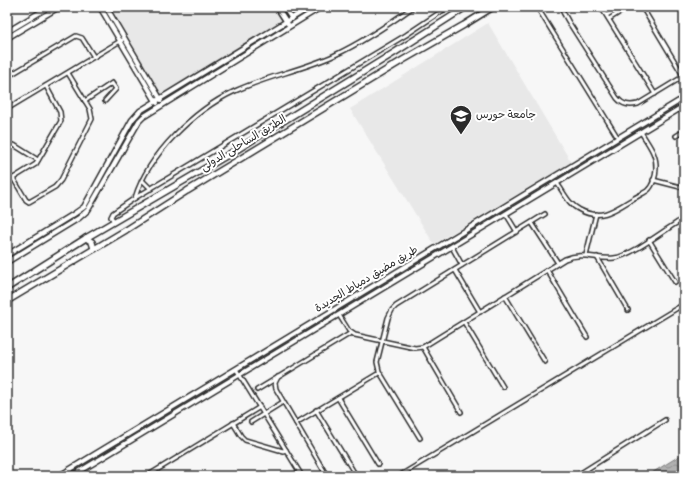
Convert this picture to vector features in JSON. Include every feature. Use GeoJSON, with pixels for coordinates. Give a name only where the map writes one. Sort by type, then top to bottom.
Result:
{"type":"FeatureCollection","features":[{"type":"Feature","properties":{"kind":"highway","name":"الطريق الساحلى الدولى"},"geometry":{"type":"LineString","coordinates":[[7,288],[114,221],[398,51],[466,7]]}},
{"type":"Feature","properties":{"kind":"highway","name":"الطريق الساحلى الدولى"},"geometry":{"type":"LineString","coordinates":[[7,301],[134,225],[226,167],[493,7]]}},
{"type":"Feature","properties":{"kind":"highway"},"geometry":{"type":"LineString","coordinates":[[86,238],[92,242],[94,249]]}},
{"type":"Feature","properties":{"kind":"street"},"geometry":{"type":"LineString","coordinates":[[7,32],[48,7]]}},
{"type":"Feature","properties":{"kind":"street"},"geometry":{"type":"LineString","coordinates":[[7,38],[59,7]]}},
{"type":"Feature","properties":{"kind":"street"},"geometry":{"type":"LineString","coordinates":[[100,7],[120,41],[162,105]]}},
{"type":"Feature","properties":{"kind":"street"},"geometry":{"type":"LineString","coordinates":[[106,7],[125,38],[158,100]]}},
{"type":"Feature","properties":{"kind":"street"},"geometry":{"type":"LineString","coordinates":[[278,7],[289,26]]}},
{"type":"Feature","properties":{"kind":"street"},"geometry":{"type":"LineString","coordinates":[[284,7],[294,23]]}},
{"type":"Feature","properties":{"kind":"street"},"geometry":{"type":"LineString","coordinates":[[7,255],[84,207],[134,118],[140,111],[310,7]]}},
{"type":"Feature","properties":{"kind":"street"},"geometry":{"type":"LineString","coordinates":[[7,262],[85,213],[93,203],[139,121],[146,114],[321,7]]}},
{"type":"Feature","properties":{"kind":"street"},"geometry":{"type":"LineString","coordinates":[[136,198],[142,180],[152,163],[172,139],[200,112],[234,92],[312,65],[348,49],[396,20],[413,7]]}},
{"type":"Feature","properties":{"kind":"street"},"geometry":{"type":"LineString","coordinates":[[114,221],[112,217],[113,213],[136,198],[406,35],[448,7]]}},
{"type":"Feature","properties":{"kind":"street"},"geometry":{"type":"LineString","coordinates":[[537,7],[618,138]]}},
{"type":"Feature","properties":{"kind":"street"},"geometry":{"type":"LineString","coordinates":[[563,7],[563,12],[568,21],[617,98],[626,105],[632,105],[655,94],[684,76],[642,7]]}},
{"type":"Feature","properties":{"kind":"street"},"geometry":{"type":"LineString","coordinates":[[602,7],[655,94]]}},
{"type":"Feature","properties":{"kind":"street"},"geometry":{"type":"LineString","coordinates":[[608,17],[620,7]]}},
{"type":"Feature","properties":{"kind":"street"},"geometry":{"type":"LineString","coordinates":[[608,17],[628,7]]}},
{"type":"Feature","properties":{"kind":"street"},"geometry":{"type":"LineString","coordinates":[[682,7],[684,11]]}},
{"type":"Feature","properties":{"kind":"street"},"geometry":{"type":"LineString","coordinates":[[7,77],[76,36],[82,38],[94,57]]}},
{"type":"Feature","properties":{"kind":"street"},"geometry":{"type":"LineString","coordinates":[[7,109],[125,38]]}},
{"type":"Feature","properties":{"kind":"street"},"geometry":{"type":"LineString","coordinates":[[13,178],[26,200],[29,202],[58,184],[91,121],[91,113],[68,73]]}},
{"type":"Feature","properties":{"kind":"street"},"geometry":{"type":"LineString","coordinates":[[85,101],[113,84],[116,89],[105,101]]}},
{"type":"Feature","properties":{"kind":"street"},"geometry":{"type":"LineString","coordinates":[[7,182],[33,166],[62,118],[46,86]]}},
{"type":"Feature","properties":{"kind":"street","name":"طريق مضيق دمياط الجديدة"},"geometry":{"type":"LineString","coordinates":[[59,476],[684,98]]}},
{"type":"Feature","properties":{"kind":"street","name":"طريق مضيق دمياط الجديدة"},"geometry":{"type":"LineString","coordinates":[[72,476],[684,106]]}},
{"type":"Feature","properties":{"kind":"street"},"geometry":{"type":"LineString","coordinates":[[676,136],[684,131]]}},
{"type":"Feature","properties":{"kind":"street"},"geometry":{"type":"LineString","coordinates":[[557,183],[574,206],[584,212],[596,214],[612,212],[647,190],[653,180],[656,167],[655,158],[641,132]]}},
{"type":"Feature","properties":{"kind":"street"},"geometry":{"type":"LineString","coordinates":[[7,146],[14,146],[38,160]]}},
{"type":"Feature","properties":{"kind":"street"},"geometry":{"type":"LineString","coordinates":[[578,163],[581,168]]}},
{"type":"Feature","properties":{"kind":"street"},"geometry":{"type":"LineString","coordinates":[[142,180],[151,189]]}},
{"type":"Feature","properties":{"kind":"street"},"geometry":{"type":"LineString","coordinates":[[653,180],[684,188]]}},
{"type":"Feature","properties":{"kind":"street"},"geometry":{"type":"LineString","coordinates":[[506,214],[517,232]]}},
{"type":"Feature","properties":{"kind":"street"},"geometry":{"type":"LineString","coordinates":[[420,438],[380,373],[377,362],[389,315],[396,306],[545,214]]}},
{"type":"Feature","properties":{"kind":"street"},"geometry":{"type":"LineString","coordinates":[[586,255],[596,214]]}},
{"type":"Feature","properties":{"kind":"street"},"geometry":{"type":"LineString","coordinates":[[339,315],[351,333],[357,336],[416,348],[423,347],[558,263],[573,256],[586,255],[610,258],[623,256],[678,222],[684,216]]}},
{"type":"Feature","properties":{"kind":"street"},"geometry":{"type":"LineString","coordinates":[[532,223],[558,263]]}},
{"type":"Feature","properties":{"kind":"street"},"geometry":{"type":"LineString","coordinates":[[649,240],[675,282]]}},
{"type":"Feature","properties":{"kind":"street"},"geometry":{"type":"LineString","coordinates":[[452,247],[462,265]]}},
{"type":"Feature","properties":{"kind":"street"},"geometry":{"type":"LineString","coordinates":[[597,257],[628,310]]}},
{"type":"Feature","properties":{"kind":"street"},"geometry":{"type":"LineString","coordinates":[[455,270],[480,312]]}},
{"type":"Feature","properties":{"kind":"street"},"geometry":{"type":"LineString","coordinates":[[547,270],[587,337]]}},
{"type":"Feature","properties":{"kind":"street"},"geometry":{"type":"LineString","coordinates":[[360,295],[364,300]]}},
{"type":"Feature","properties":{"kind":"street"},"geometry":{"type":"LineString","coordinates":[[506,296],[545,362]]}},
{"type":"Feature","properties":{"kind":"street"},"geometry":{"type":"LineString","coordinates":[[399,476],[684,304]]}},
{"type":"Feature","properties":{"kind":"street"},"geometry":{"type":"LineString","coordinates":[[464,322],[503,387]]}},
{"type":"Feature","properties":{"kind":"street"},"geometry":{"type":"LineString","coordinates":[[257,390],[351,333]]}},
{"type":"Feature","properties":{"kind":"street"},"geometry":{"type":"LineString","coordinates":[[423,347],[461,412]]}},
{"type":"Feature","properties":{"kind":"street"},"geometry":{"type":"LineString","coordinates":[[236,369],[302,476]]}},
{"type":"Feature","properties":{"kind":"street"},"geometry":{"type":"LineString","coordinates":[[296,423],[380,373]]}},
{"type":"Feature","properties":{"kind":"street"},"geometry":{"type":"LineString","coordinates":[[278,377],[276,387],[283,402],[327,476]]}},
{"type":"Feature","properties":{"kind":"street"},"geometry":{"type":"LineString","coordinates":[[338,398],[378,464]]}},
{"type":"Feature","properties":{"kind":"street"},"geometry":{"type":"LineString","coordinates":[[251,422],[283,402]]}},
{"type":"Feature","properties":{"kind":"street"},"geometry":{"type":"LineString","coordinates":[[147,476],[260,407]]}},
{"type":"Feature","properties":{"kind":"street"},"geometry":{"type":"LineString","coordinates":[[316,410],[355,474]]}},
{"type":"Feature","properties":{"kind":"street"},"geometry":{"type":"LineString","coordinates":[[576,476],[665,420]]}},
{"type":"Feature","properties":{"kind":"street"},"geometry":{"type":"LineString","coordinates":[[233,423],[241,436],[247,441],[283,451],[286,450]]}},
{"type":"Feature","properties":{"kind":"street"},"geometry":{"type":"LineString","coordinates":[[130,433],[134,439]]}},
{"type":"Feature","properties":{"kind":"street"},"geometry":{"type":"LineString","coordinates":[[292,476],[299,472]]}},
{"type":"Feature","properties":{"kind":"shaded area"},"geometry":{"type":"Polygon","coordinates":[[[103,7],[281,7],[290,22],[159,102],[103,7]]]}},
{"type":"Feature","properties":{"kind":"shaded area","name":"جامعة حورس"},"geometry":{"type":"Polygon","coordinates":[[[488,23],[571,162],[434,244],[350,109],[488,23]]]}},
{"type":"Feature","properties":{"kind":"water"},"geometry":{"type":"Polygon","coordinates":[[[684,453],[684,476],[647,476],[684,453]]]}},
{"type":"Feature","properties":{"kind":"place","name":"جامعة حورس"},"geometry":{"type":"Point","coordinates":[461,136]}}]}
